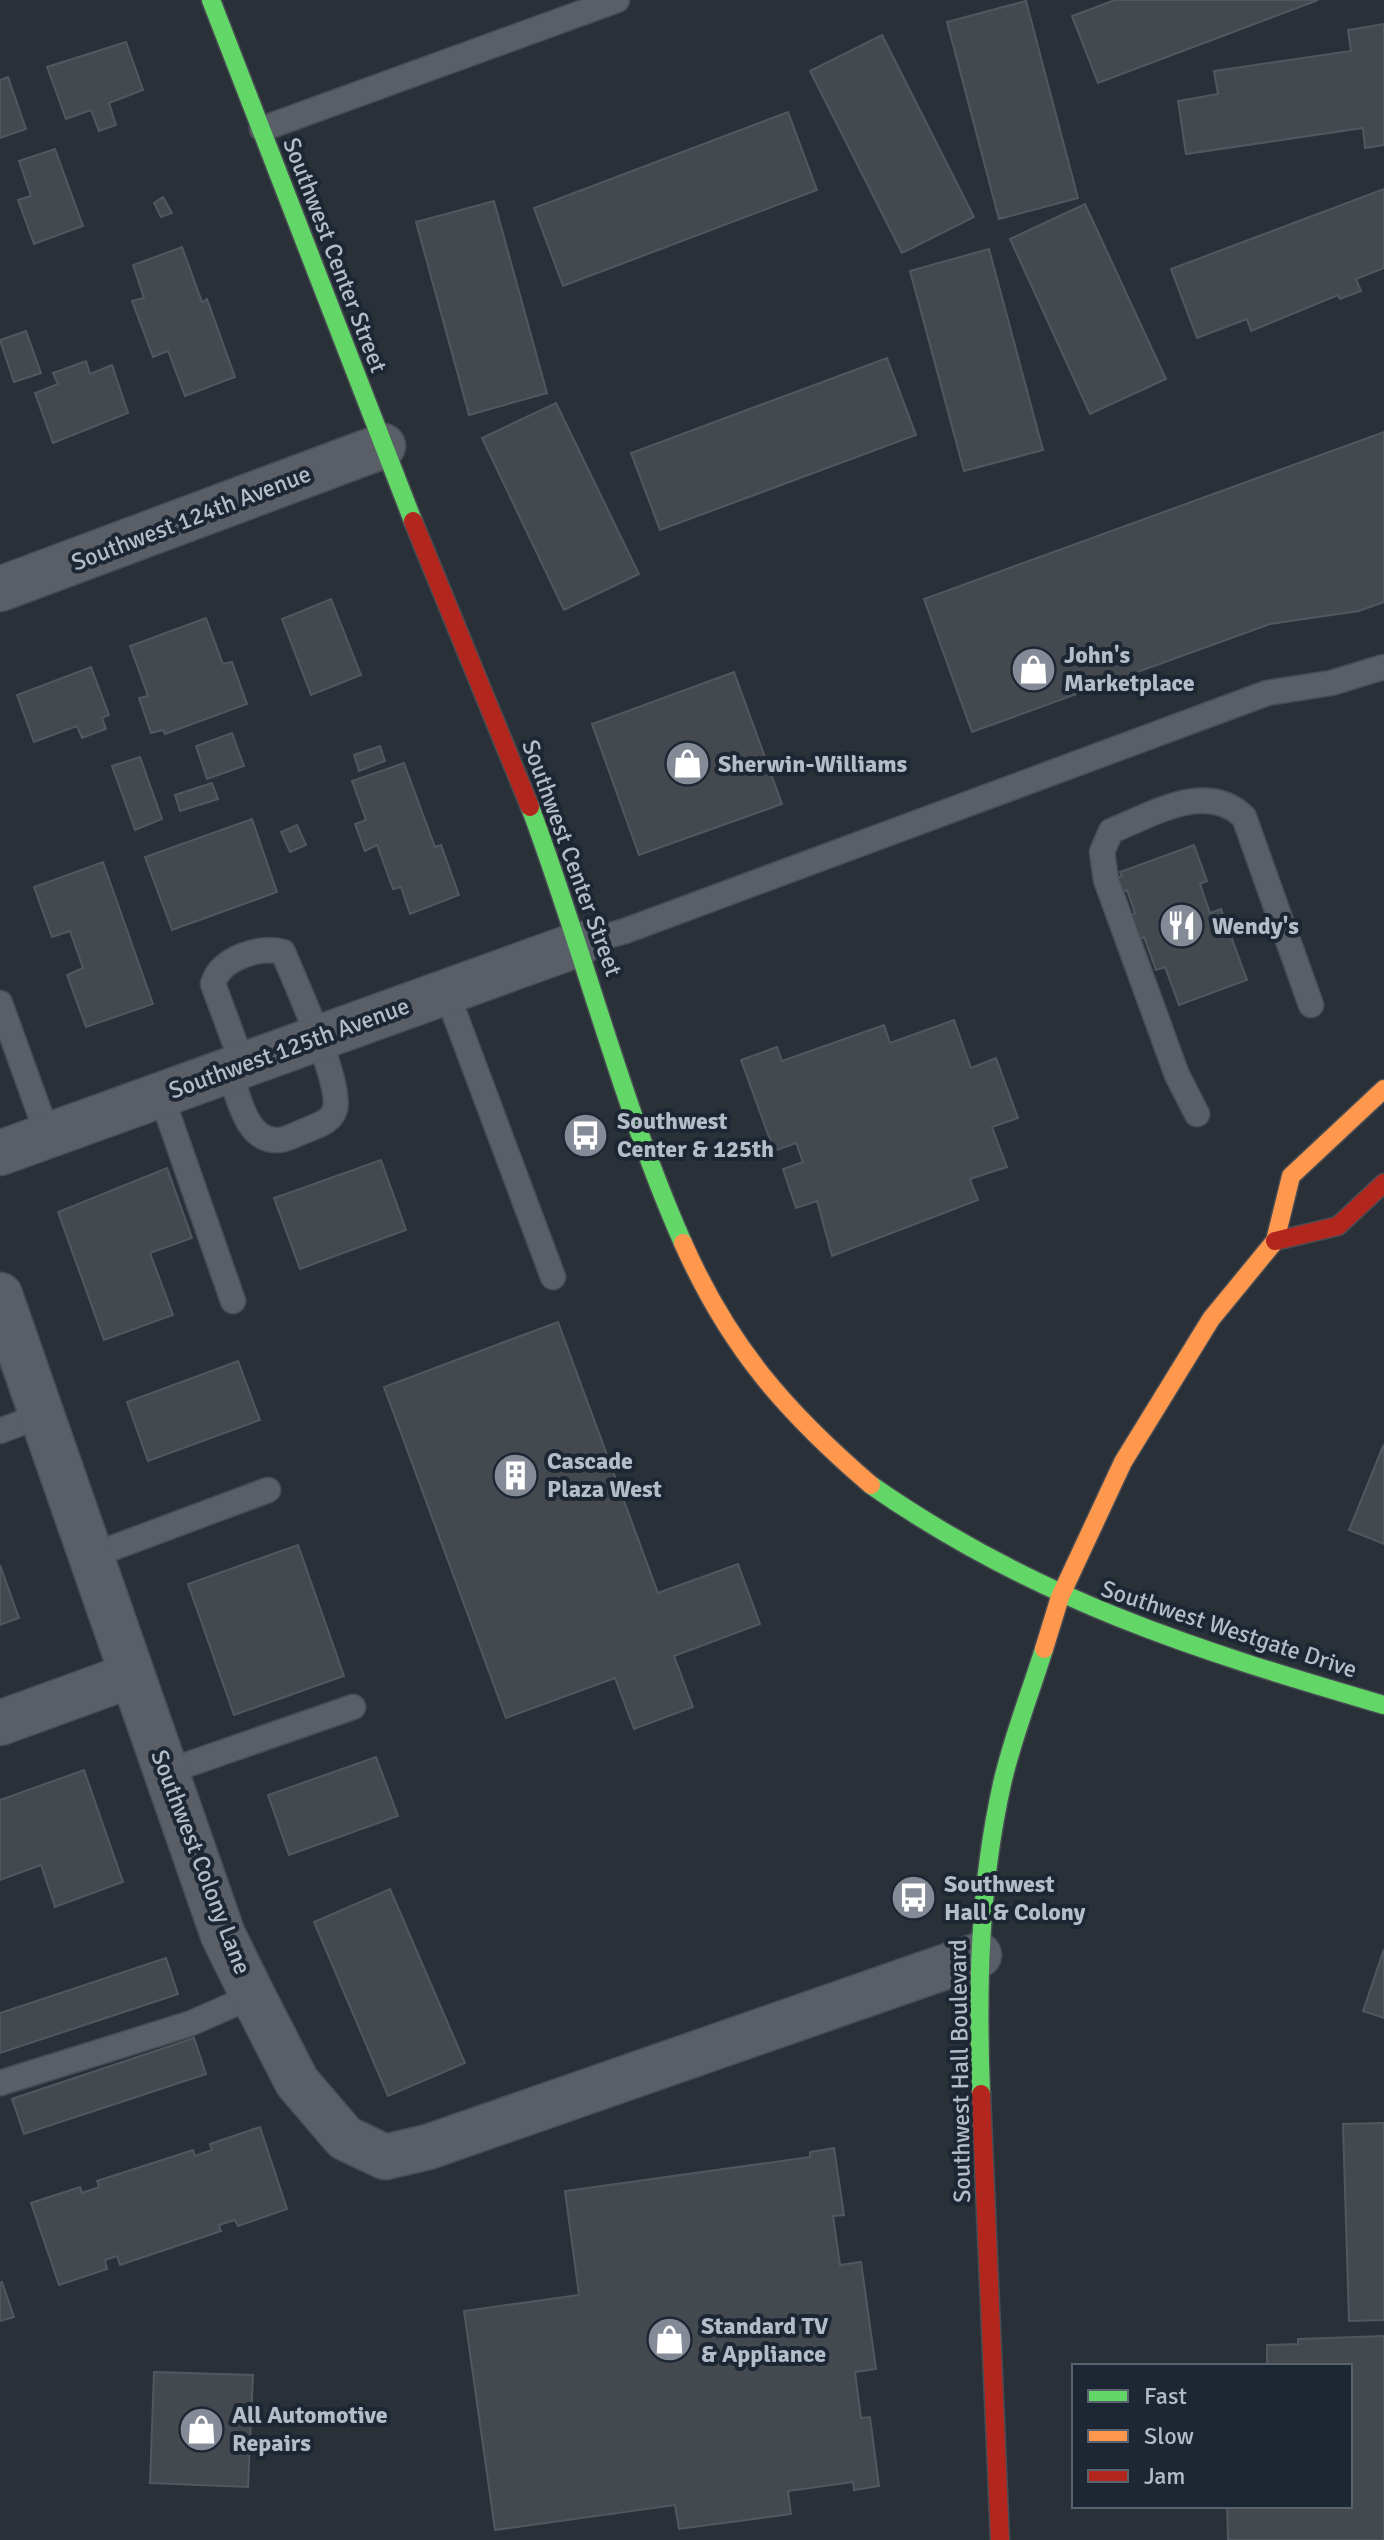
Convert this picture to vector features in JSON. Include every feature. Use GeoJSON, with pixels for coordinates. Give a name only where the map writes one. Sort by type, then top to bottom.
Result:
{"type":"FeatureCollection","features":[{"type":"Feature","properties":{"kind":"street","name":"Southwest Center Street"},"geometry":{"type":"LineString","coordinates":[[211,0],[383,446],[506,744],[579,944],[642,1145],[671,1220],[705,1291],[747,1357],[790,1411],[869,1484],[905,1511],[1060,1597]]}},
{"type":"Feature","properties":{"kind":"street","name":"Southwest 124th Avenue"},"geometry":{"type":"LineString","coordinates":[[0,589],[383,446]]}},
{"type":"Feature","properties":{"kind":"street","name":"Southwest 125th Avenue"},"geometry":{"type":"LineString","coordinates":[[0,1153],[579,944]]}},
{"type":"Feature","properties":{"kind":"street","name":"Southwest Hall Boulevard"},"geometry":{"type":"LineString","coordinates":[[1000,2540],[977,1997],[983,1892],[996,1806],[1060,1597],[1107,1494],[1154,1408],[1211,1319],[1275,1241],[1291,1176],[1384,1089]]}},
{"type":"Feature","properties":{"kind":"street"},"geometry":{"type":"LineString","coordinates":[[1275,1241],[1338,1226],[1384,1183]]}},
{"type":"Feature","properties":{"kind":"street","name":"Southwest Colony Lane"},"geometry":{"type":"LineString","coordinates":[[0,1295],[223,1935],[297,2082],[345,2138],[385,2157],[428,2147],[979,1955]]}},
{"type":"Feature","properties":{"kind":"street","name":"Southwest Westgate Drive"},"geometry":{"type":"LineString","coordinates":[[1060,1597],[1235,1659],[1384,1705]]}},
{"type":"Feature","properties":{"kind":"street"},"geometry":{"type":"LineString","coordinates":[[0,1723],[132,1675]]}},
{"type":"Feature","properties":{"kind":"lane"},"geometry":{"type":"LineString","coordinates":[[262,129],[617,0]]}},
{"type":"Feature","properties":{"kind":"lane"},"geometry":{"type":"LineString","coordinates":[[579,944],[625,931],[1267,693],[1331,683],[1384,667]]}},
{"type":"Feature","properties":{"kind":"lane"},"geometry":{"type":"LineString","coordinates":[[1197,1114],[1177,1075],[1106,880],[1102,852],[1111,831],[1184,802],[1219,801],[1233,807],[1244,817],[1311,1005]]}},
{"type":"Feature","properties":{"kind":"lane"},"geometry":{"type":"LineString","coordinates":[[262,949],[283,952],[318,1038],[336,1097],[335,1111],[327,1121],[280,1140],[256,1132],[246,1117],[213,984],[223,967],[262,949]]}},
{"type":"Feature","properties":{"kind":"lane"},"geometry":{"type":"LineString","coordinates":[[446,991],[553,1277]]}},
{"type":"Feature","properties":{"kind":"lane"},"geometry":{"type":"LineString","coordinates":[[0,1003],[48,1136]]}},
{"type":"Feature","properties":{"kind":"lane"},"geometry":{"type":"LineString","coordinates":[[161,1095],[233,1301]]}},
{"type":"Feature","properties":{"kind":"lane"},"geometry":{"type":"LineString","coordinates":[[0,1431],[42,1415]]}},
{"type":"Feature","properties":{"kind":"lane"},"geometry":{"type":"LineString","coordinates":[[91,1556],[268,1490]]}},
{"type":"Feature","properties":{"kind":"lane"},"geometry":{"type":"LineString","coordinates":[[166,1772],[353,1707]]}},
{"type":"Feature","properties":{"kind":"lane"},"geometry":{"type":"LineString","coordinates":[[0,2083],[189,2024],[253,1996]]}},
{"type":"Feature","properties":{"kind":"building"},"geometry":{"type":"Polygon","coordinates":[[[1115,0],[1318,0],[1098,83],[1072,16],[1115,0]]]}},
{"type":"Feature","properties":{"kind":"building"},"geometry":{"type":"Polygon","coordinates":[[[1026,1],[1078,198],[999,219],[947,22],[1026,1]]]}},
{"type":"Feature","properties":{"kind":"building"},"geometry":{"type":"Polygon","coordinates":[[[1384,24],[1384,145],[1365,148],[1363,128],[1186,154],[1178,101],[1218,94],[1214,71],[1351,51],[1348,30],[1384,24]]]}},
{"type":"Feature","properties":{"kind":"building"},"geometry":{"type":"Polygon","coordinates":[[[882,35],[974,217],[902,253],[810,71],[882,35]]]}},
{"type":"Feature","properties":{"kind":"building"},"geometry":{"type":"Polygon","coordinates":[[[126,42],[143,90],[109,103],[116,125],[99,131],[91,110],[66,119],[47,67],[126,42]]]}},
{"type":"Feature","properties":{"kind":"building"},"geometry":{"type":"Polygon","coordinates":[[[8,77],[26,129],[0,138],[0,80],[8,77]]]}},
{"type":"Feature","properties":{"kind":"building"},"geometry":{"type":"Polygon","coordinates":[[[788,112],[817,190],[563,286],[534,208],[788,112]]]}},
{"type":"Feature","properties":{"kind":"building"},"geometry":{"type":"Polygon","coordinates":[[[55,149],[83,226],[34,244],[18,200],[31,196],[19,161],[55,149]]]}},
{"type":"Feature","properties":{"kind":"building"},"geometry":{"type":"Polygon","coordinates":[[[1384,189],[1384,268],[1356,279],[1361,291],[1340,299],[1338,295],[1251,331],[1247,319],[1197,338],[1171,269],[1384,189]]]}},
{"type":"Feature","properties":{"kind":"building"},"geometry":{"type":"Polygon","coordinates":[[[163,197],[172,213],[161,217],[154,203],[163,197]]]}},
{"type":"Feature","properties":{"kind":"building"},"geometry":{"type":"Polygon","coordinates":[[[494,201],[547,393],[469,415],[416,222],[494,201]]]}},
{"type":"Feature","properties":{"kind":"building"},"geometry":{"type":"Polygon","coordinates":[[[1085,204],[1166,379],[1090,414],[1010,239],[1085,204]]]}},
{"type":"Feature","properties":{"kind":"building"},"geometry":{"type":"Polygon","coordinates":[[[182,247],[202,302],[207,299],[235,377],[185,396],[168,351],[153,357],[132,301],[144,298],[133,265],[182,247]]]}},
{"type":"Feature","properties":{"kind":"building"},"geometry":{"type":"Polygon","coordinates":[[[989,249],[1043,450],[964,471],[910,271],[989,249]]]}},
{"type":"Feature","properties":{"kind":"building"},"geometry":{"type":"Polygon","coordinates":[[[26,331],[41,373],[14,382],[0,340],[26,331]]]}},
{"type":"Feature","properties":{"kind":"building"},"geometry":{"type":"Polygon","coordinates":[[[887,358],[916,435],[660,530],[631,453],[887,358]]]}},
{"type":"Feature","properties":{"kind":"building"},"geometry":{"type":"Polygon","coordinates":[[[86,361],[90,374],[112,365],[128,413],[53,443],[35,393],[58,384],[53,373],[86,361]]]}},
{"type":"Feature","properties":{"kind":"building"},"geometry":{"type":"Polygon","coordinates":[[[556,403],[639,574],[564,610],[482,438],[556,403]]]}},
{"type":"Feature","properties":{"kind":"building"},"geometry":{"type":"Polygon","coordinates":[[[1384,432],[1384,602],[1359,611],[1270,624],[972,732],[924,599],[1384,432]]]}},
{"type":"Feature","properties":{"kind":"building"},"geometry":{"type":"Polygon","coordinates":[[[331,599],[361,675],[311,695],[282,619],[331,599]]]}},
{"type":"Feature","properties":{"kind":"building"},"geometry":{"type":"Polygon","coordinates":[[[206,618],[223,664],[232,662],[247,704],[165,734],[163,730],[151,733],[139,698],[148,696],[130,646],[206,618]]]}},
{"type":"Feature","properties":{"kind":"building"},"geometry":{"type":"Polygon","coordinates":[[[91,667],[109,715],[102,718],[106,729],[82,738],[77,726],[34,742],[17,695],[91,667]]]}},
{"type":"Feature","properties":{"kind":"building","name":"Sherwin-Williams"},"geometry":{"type":"Polygon","coordinates":[[[734,672],[782,804],[639,855],[592,724],[734,672]]]}},
{"type":"Feature","properties":{"kind":"building"},"geometry":{"type":"Polygon","coordinates":[[[232,733],[244,766],[207,779],[196,746],[232,733]]]}},
{"type":"Feature","properties":{"kind":"building"},"geometry":{"type":"Polygon","coordinates":[[[380,746],[385,761],[359,771],[354,755],[380,746]]]}},
{"type":"Feature","properties":{"kind":"building"},"geometry":{"type":"Polygon","coordinates":[[[140,757],[162,819],[135,830],[112,766],[140,757]]]}},
{"type":"Feature","properties":{"kind":"building"},"geometry":{"type":"Polygon","coordinates":[[[404,763],[435,847],[441,845],[459,895],[410,914],[401,887],[393,889],[377,845],[365,851],[355,824],[366,820],[352,781],[404,763]]]}},
{"type":"Feature","properties":{"kind":"building"},"geometry":{"type":"Polygon","coordinates":[[[212,783],[218,799],[180,811],[175,795],[212,783]]]}},
{"type":"Feature","properties":{"kind":"building"},"geometry":{"type":"Polygon","coordinates":[[[252,819],[277,892],[172,930],[145,857],[252,819]]]}},
{"type":"Feature","properties":{"kind":"building"},"geometry":{"type":"Polygon","coordinates":[[[297,825],[306,845],[290,852],[281,832],[297,825]]]}},
{"type":"Feature","properties":{"kind":"building","name":"Wendy's"},"geometry":{"type":"Polygon","coordinates":[[[1194,845],[1207,881],[1200,884],[1210,913],[1221,909],[1247,980],[1179,1005],[1165,967],[1156,970],[1144,937],[1139,939],[1127,890],[1122,892],[1117,878],[1122,876],[1120,872],[1194,845]]]}},
{"type":"Feature","properties":{"kind":"building"},"geometry":{"type":"Polygon","coordinates":[[[103,862],[153,1004],[86,1027],[67,975],[83,968],[70,931],[52,937],[34,887],[103,862]]]}},
{"type":"Feature","properties":{"kind":"building"},"geometry":{"type":"Polygon","coordinates":[[[954,1020],[971,1068],[996,1058],[1018,1118],[992,1127],[1007,1167],[970,1179],[978,1200],[832,1256],[817,1201],[796,1208],[783,1169],[803,1162],[796,1143],[774,1151],[741,1060],[777,1047],[782,1061],[884,1025],[890,1043],[954,1020]]]}},
{"type":"Feature","properties":{"kind":"building"},"geometry":{"type":"Polygon","coordinates":[[[381,1160],[406,1230],[300,1269],[274,1198],[381,1160]]]}},
{"type":"Feature","properties":{"kind":"building"},"geometry":{"type":"Polygon","coordinates":[[[167,1168],[192,1238],[150,1253],[173,1315],[104,1340],[58,1212],[167,1168]]]}},
{"type":"Feature","properties":{"kind":"building","name":"Cascade Plaza West"},"geometry":{"type":"Polygon","coordinates":[[[558,1322],[658,1593],[738,1564],[760,1624],[674,1656],[693,1707],[634,1729],[615,1678],[506,1718],[384,1387],[558,1322]]]}},
{"type":"Feature","properties":{"kind":"building"},"geometry":{"type":"Polygon","coordinates":[[[238,1361],[260,1420],[148,1461],[127,1402],[238,1361]]]}},
{"type":"Feature","properties":{"kind":"building"},"geometry":{"type":"Polygon","coordinates":[[[1384,1444],[1384,1544],[1349,1530],[1384,1444]]]}},
{"type":"Feature","properties":{"kind":"building"},"geometry":{"type":"Polygon","coordinates":[[[298,1545],[344,1676],[234,1715],[188,1584],[298,1545]]]}},
{"type":"Feature","properties":{"kind":"building"},"geometry":{"type":"Polygon","coordinates":[[[0,1565],[19,1618],[0,1625],[0,1565]]]}},
{"type":"Feature","properties":{"kind":"building"},"geometry":{"type":"Polygon","coordinates":[[[376,1757],[398,1816],[289,1855],[268,1795],[376,1757]]]}},
{"type":"Feature","properties":{"kind":"building"},"geometry":{"type":"Polygon","coordinates":[[[84,1770],[123,1882],[55,1907],[41,1865],[0,1880],[0,1800],[84,1770]]]}},
{"type":"Feature","properties":{"kind":"building"},"geometry":{"type":"Polygon","coordinates":[[[390,1889],[465,2063],[388,2096],[314,1922],[390,1889]]]}},
{"type":"Feature","properties":{"kind":"building"},"geometry":{"type":"Polygon","coordinates":[[[1384,1949],[1384,2018],[1363,2011],[1384,1949]]]}},
{"type":"Feature","properties":{"kind":"building"},"geometry":{"type":"Polygon","coordinates":[[[166,1958],[178,1994],[0,2053],[0,2013],[166,1958]]]}},
{"type":"Feature","properties":{"kind":"building"},"geometry":{"type":"Polygon","coordinates":[[[194,2038],[206,2074],[24,2134],[12,2099],[194,2038]]]}},
{"type":"Feature","properties":{"kind":"building"},"geometry":{"type":"Polygon","coordinates":[[[1384,2123],[1384,2320],[1349,2321],[1343,2124],[1384,2123]]]}},
{"type":"Feature","properties":{"kind":"building"},"geometry":{"type":"Polygon","coordinates":[[[260,2127],[287,2209],[238,2226],[235,2220],[219,2225],[221,2231],[120,2265],[117,2256],[105,2260],[107,2269],[59,2285],[31,2203],[80,2187],[82,2193],[99,2187],[97,2181],[193,2150],[195,2156],[212,2150],[210,2144],[260,2127]]]}},
{"type":"Feature","properties":{"kind":"building","name":"Standard TV & Appliance"},"geometry":{"type":"Polygon","coordinates":[[[834,2148],[844,2215],[833,2216],[840,2265],[861,2262],[876,2369],[855,2372],[861,2418],[870,2417],[879,2486],[854,2490],[853,2482],[788,2491],[791,2514],[679,2529],[675,2505],[495,2530],[464,2311],[579,2295],[565,2191],[810,2157],[810,2152],[834,2148]]]}},
{"type":"Feature","properties":{"kind":"building"},"geometry":{"type":"Polygon","coordinates":[[[0,2283],[14,2317],[0,2321],[0,2283]]]}},
{"type":"Feature","properties":{"kind":"building"},"geometry":{"type":"Polygon","coordinates":[[[1384,2336],[1384,2540],[1228,2540],[1227,2508],[1352,2508],[1352,2364],[1267,2364],[1267,2345],[1298,2344],[1298,2339],[1384,2336]]]}},
{"type":"Feature","properties":{"kind":"building","name":"All Automotive Repairs"},"geometry":{"type":"Polygon","coordinates":[[[154,2372],[253,2375],[248,2487],[150,2483],[154,2372]]]}},
{"type":"Feature","properties":{"kind":"traffic: fast"},"geometry":{"type":"LineString","coordinates":[[211,0],[413,521]]}},
{"type":"Feature","properties":{"kind":"traffic: fast"},"geometry":{"type":"LineString","coordinates":[[530,807],[641,1136],[683,1243]]}},
{"type":"Feature","properties":{"kind":"traffic: fast"},"geometry":{"type":"LineString","coordinates":[[871,1485],[993,1560],[1055,1590],[1182,1641],[1384,1705]]}},
{"type":"Feature","properties":{"kind":"traffic: fast"},"geometry":{"type":"LineString","coordinates":[[981,2094],[981,1938],[988,1861],[1006,1767],[1044,1649]]}},
{"type":"Feature","properties":{"kind":"traffic: slow"},"geometry":{"type":"LineString","coordinates":[[1044,1649],[1060,1597],[1123,1462],[1211,1319],[1275,1241],[1291,1176],[1384,1089]]}},
{"type":"Feature","properties":{"kind":"traffic: slow"},"geometry":{"type":"LineString","coordinates":[[683,1243],[720,1314],[762,1376],[812,1431],[871,1485]]}},
{"type":"Feature","properties":{"kind":"traffic: jam"},"geometry":{"type":"LineString","coordinates":[[413,521],[530,807]]}},
{"type":"Feature","properties":{"kind":"traffic: jam"},"geometry":{"type":"LineString","coordinates":[[1275,1241],[1338,1226],[1384,1183]]}},
{"type":"Feature","properties":{"kind":"traffic: jam"},"geometry":{"type":"LineString","coordinates":[[981,2094],[1000,2540]]}},
{"type":"Feature","properties":{"kind":"place","name":"John's Marketplace"},"geometry":{"type":"Point","coordinates":[1033,669]}},
{"type":"Feature","properties":{"kind":"place","name":"Sherwin-Williams"},"geometry":{"type":"Point","coordinates":[687,764]}},
{"type":"Feature","properties":{"kind":"place","name":"Wendy's"},"geometry":{"type":"Point","coordinates":[1181,926]}},
{"type":"Feature","properties":{"kind":"place","name":"Southwest Center & 125th"},"geometry":{"type":"Point","coordinates":[586,1135]}},
{"type":"Feature","properties":{"kind":"place","name":"Cascade Plaza West"},"geometry":{"type":"Point","coordinates":[516,1475]}},
{"type":"Feature","properties":{"kind":"place","name":"Southwest Hall & Colony"},"geometry":{"type":"Point","coordinates":[913,1898]}},
{"type":"Feature","properties":{"kind":"place","name":"Standard TV & Appliance"},"geometry":{"type":"Point","coordinates":[670,2340]}},
{"type":"Feature","properties":{"kind":"place","name":"All Automotive Repairs"},"geometry":{"type":"Point","coordinates":[201,2429]}}]}
